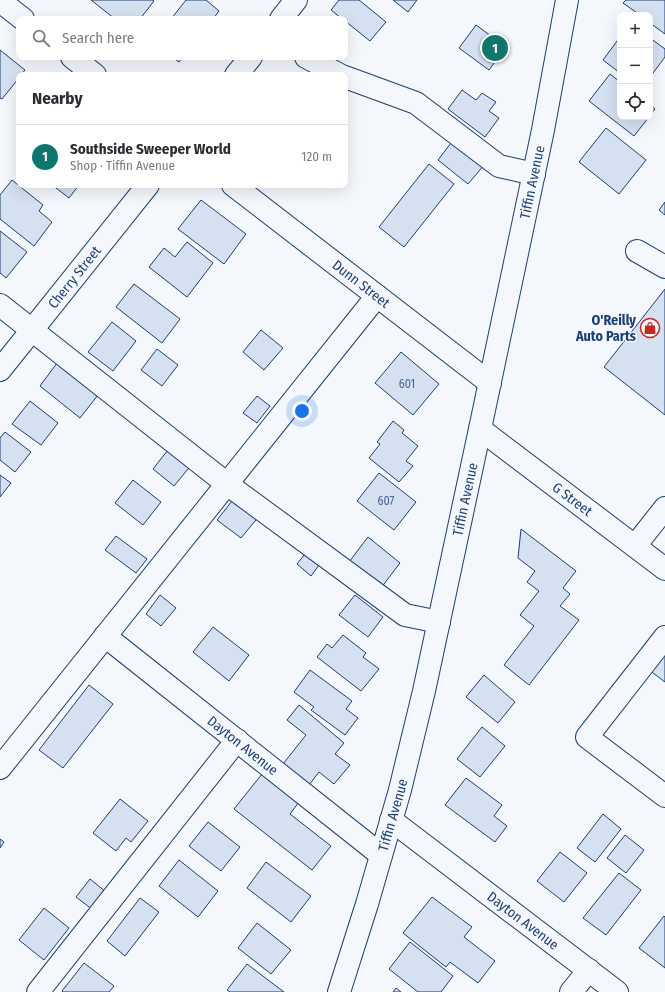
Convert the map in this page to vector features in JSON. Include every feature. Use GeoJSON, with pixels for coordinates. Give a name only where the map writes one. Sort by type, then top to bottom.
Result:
{"type":"FeatureCollection","features":[{"type":"Feature","properties":{"kind":"main road"},"geometry":{"type":"LineString","coordinates":[[283,16],[296,0]]}},
{"type":"Feature","properties":{"kind":"main road","name":"Tiffin Avenue"},"geometry":{"type":"LineString","coordinates":[[339,992],[367,904],[400,790],[420,707],[534,174],[567,0]]}},
{"type":"Feature","properties":{"kind":"main road"},"geometry":{"type":"LineString","coordinates":[[0,2],[19,16]]}},
{"type":"Feature","properties":{"kind":"main road"},"geometry":{"type":"LineString","coordinates":[[76,60],[91,72]]}},
{"type":"Feature","properties":{"kind":"main road"},"geometry":{"type":"LineString","coordinates":[[238,72],[248,60]]}},
{"type":"Feature","properties":{"kind":"main road"},"geometry":{"type":"LineString","coordinates":[[312,60],[334,72]]}},
{"type":"Feature","properties":{"kind":"main road"},"geometry":{"type":"LineString","coordinates":[[348,78],[416,103],[499,166],[534,174]]}},
{"type":"Feature","properties":{"kind":"main road","name":"Cherry Street"},"geometry":{"type":"LineString","coordinates":[[0,370],[146,188]]}},
{"type":"Feature","properties":{"kind":"main road","name":"Dunn Street"},"geometry":{"type":"LineString","coordinates":[[237,188],[490,383]]}},
{"type":"Feature","properties":{"kind":"main road"},"geometry":{"type":"LineString","coordinates":[[637,251],[665,267]]}},
{"type":"Feature","properties":{"kind":"main road"},"geometry":{"type":"LineString","coordinates":[[0,768],[377,296]]}},
{"type":"Feature","properties":{"kind":"main road"},"geometry":{"type":"LineString","coordinates":[[0,305],[227,484],[406,615],[439,622]]}},
{"type":"Feature","properties":{"kind":"main road","name":"G Street"},"geometry":{"type":"LineString","coordinates":[[480,429],[665,568]]}},
{"type":"Feature","properties":{"kind":"main road"},"geometry":{"type":"LineString","coordinates":[[635,546],[665,508]]}},
{"type":"Feature","properties":{"kind":"main road","name":"Dayton Avenue"},"geometry":{"type":"LineString","coordinates":[[106,636],[381,855]]}},
{"type":"Feature","properties":{"kind":"main road"},"geometry":{"type":"LineString","coordinates":[[665,637],[587,737],[665,796]]}},
{"type":"Feature","properties":{"kind":"main road"},"geometry":{"type":"LineString","coordinates":[[38,992],[237,740]]}},
{"type":"Feature","properties":{"kind":"main road","name":"Dayton Avenue"},"geometry":{"type":"LineString","coordinates":[[391,820],[617,992]]}},
{"type":"Feature","properties":{"kind":"main road"},"geometry":{"type":"LineString","coordinates":[[571,992],[589,970]]}},
{"type":"Feature","properties":{"kind":"building"},"geometry":{"type":"Polygon","coordinates":[[[91,0],[154,1],[142,16],[111,16],[91,0]]]}},
{"type":"Feature","properties":{"kind":"building"},"geometry":{"type":"Polygon","coordinates":[[[186,0],[206,0],[219,11],[215,16],[173,16],[186,0]]]}},
{"type":"Feature","properties":{"kind":"building"},"geometry":{"type":"Polygon","coordinates":[[[339,0],[359,0],[386,22],[370,41],[348,23],[348,16],[338,16],[331,10],[339,0]]]}},
{"type":"Feature","properties":{"kind":"building"},"geometry":{"type":"Polygon","coordinates":[[[393,0],[417,0],[408,12],[393,0]]]}},
{"type":"Feature","properties":{"kind":"building"},"geometry":{"type":"Polygon","coordinates":[[[626,0],[665,0],[665,34],[653,25],[653,12],[636,12],[623,3],[626,0]]]}},
{"type":"Feature","properties":{"kind":"building"},"geometry":{"type":"Polygon","coordinates":[[[476,25],[506,47],[489,70],[459,48],[476,25]]]}},
{"type":"Feature","properties":{"kind":"building"},"geometry":{"type":"Polygon","coordinates":[[[653,40],[665,49],[665,57],[653,73],[653,40]]]}},
{"type":"Feature","properties":{"kind":"building"},"geometry":{"type":"Polygon","coordinates":[[[617,41],[617,71],[603,60],[617,41]]]}},
{"type":"Feature","properties":{"kind":"building"},"geometry":{"type":"Polygon","coordinates":[[[0,50],[25,70],[23,72],[16,72],[16,82],[2,99],[0,98],[0,50]]]}},
{"type":"Feature","properties":{"kind":"building"},"geometry":{"type":"Polygon","coordinates":[[[610,74],[617,80],[617,120],[647,120],[634,136],[589,101],[610,74]]]}},
{"type":"Feature","properties":{"kind":"building"},"geometry":{"type":"Polygon","coordinates":[[[462,90],[476,100],[482,93],[496,102],[489,111],[499,118],[485,137],[448,109],[462,90]]]}},
{"type":"Feature","properties":{"kind":"building"},"geometry":{"type":"Polygon","coordinates":[[[606,128],[646,160],[619,194],[579,162],[606,128]]]}},
{"type":"Feature","properties":{"kind":"building"},"geometry":{"type":"Polygon","coordinates":[[[454,139],[485,164],[468,184],[438,160],[454,139]]]}},
{"type":"Feature","properties":{"kind":"building"},"geometry":{"type":"Polygon","coordinates":[[[429,164],[454,184],[404,247],[379,227],[429,164]]]}},
{"type":"Feature","properties":{"kind":"building"},"geometry":{"type":"Polygon","coordinates":[[[12,180],[16,183],[16,188],[22,188],[43,205],[39,211],[52,222],[34,246],[0,219],[0,195],[12,180]]]}},
{"type":"Feature","properties":{"kind":"building"},"geometry":{"type":"Polygon","coordinates":[[[56,188],[77,188],[69,198],[56,188]]]}},
{"type":"Feature","properties":{"kind":"building"},"geometry":{"type":"Polygon","coordinates":[[[201,200],[246,234],[224,264],[178,229],[201,200]]]}},
{"type":"Feature","properties":{"kind":"building"},"geometry":{"type":"Polygon","coordinates":[[[665,202],[665,215],[659,210],[665,202]]]}},
{"type":"Feature","properties":{"kind":"building"},"geometry":{"type":"Polygon","coordinates":[[[0,231],[27,252],[6,278],[0,273],[0,231]]]}},
{"type":"Feature","properties":{"kind":"building"},"geometry":{"type":"Polygon","coordinates":[[[187,242],[213,263],[187,297],[149,267],[164,248],[175,257],[187,242]]]}},
{"type":"Feature","properties":{"kind":"building"},"geometry":{"type":"Polygon","coordinates":[[[134,284],[180,319],[162,343],[116,307],[134,284]]]}},
{"type":"Feature","properties":{"kind":"building","name":"O'Reilly Auto Parts"},"geometry":{"type":"Polygon","coordinates":[[[665,289],[665,415],[604,367],[665,289]]]}},
{"type":"Feature","properties":{"kind":"building"},"geometry":{"type":"Polygon","coordinates":[[[112,322],[136,341],[113,371],[88,352],[112,322]]]}},
{"type":"Feature","properties":{"kind":"building"},"geometry":{"type":"Polygon","coordinates":[[[261,330],[283,348],[264,370],[243,352],[261,330]]]}},
{"type":"Feature","properties":{"kind":"building"},"geometry":{"type":"Polygon","coordinates":[[[157,349],[178,365],[162,386],[141,370],[157,349]]]}},
{"type":"Feature","properties":{"kind":"building"},"geometry":{"type":"Polygon","coordinates":[[[401,352],[439,384],[413,415],[375,383],[401,352]]]}},
{"type":"Feature","properties":{"kind":"building"},"geometry":{"type":"Polygon","coordinates":[[[57,363],[98,395],[80,418],[40,386],[57,363]]]}},
{"type":"Feature","properties":{"kind":"building"},"geometry":{"type":"Polygon","coordinates":[[[257,396],[270,406],[257,423],[243,413],[257,396]]]}},
{"type":"Feature","properties":{"kind":"building"},"geometry":{"type":"Polygon","coordinates":[[[30,401],[58,423],[41,445],[12,424],[30,401]]]}},
{"type":"Feature","properties":{"kind":"building"},"geometry":{"type":"Polygon","coordinates":[[[393,421],[404,430],[402,433],[418,446],[406,461],[413,466],[399,482],[369,458],[380,444],[377,442],[393,421]]]}},
{"type":"Feature","properties":{"kind":"building"},"geometry":{"type":"Polygon","coordinates":[[[5,432],[31,452],[15,472],[0,460],[0,438],[5,432]]]}},
{"type":"Feature","properties":{"kind":"building"},"geometry":{"type":"Polygon","coordinates":[[[171,446],[193,463],[174,486],[153,469],[171,446]]]}},
{"type":"Feature","properties":{"kind":"building"},"geometry":{"type":"Polygon","coordinates":[[[379,473],[416,502],[394,530],[357,501],[379,473]]]}},
{"type":"Feature","properties":{"kind":"building"},"geometry":{"type":"Polygon","coordinates":[[[0,475],[11,483],[0,497],[0,475]]]}},
{"type":"Feature","properties":{"kind":"building"},"geometry":{"type":"Polygon","coordinates":[[[133,480],[161,502],[143,525],[115,503],[133,480]]]}},
{"type":"Feature","properties":{"kind":"building"},"geometry":{"type":"Polygon","coordinates":[[[236,496],[260,515],[241,538],[217,520],[236,496]]]}},
{"type":"Feature","properties":{"kind":"building"},"geometry":{"type":"Polygon","coordinates":[[[521,529],[576,571],[563,588],[570,594],[560,606],[579,620],[529,685],[504,665],[534,626],[520,615],[539,591],[527,582],[535,571],[518,558],[521,529]]]}},
{"type":"Feature","properties":{"kind":"building"},"geometry":{"type":"Polygon","coordinates":[[[116,536],[147,559],[136,573],[105,550],[116,536]]]}},
{"type":"Feature","properties":{"kind":"building"},"geometry":{"type":"Polygon","coordinates":[[[368,537],[400,563],[381,588],[349,562],[368,537]]]}},
{"type":"Feature","properties":{"kind":"building"},"geometry":{"type":"Polygon","coordinates":[[[305,554],[319,565],[311,576],[297,564],[305,554]]]}},
{"type":"Feature","properties":{"kind":"building"},"geometry":{"type":"Polygon","coordinates":[[[160,595],[176,608],[161,626],[146,614],[160,595]]]}},
{"type":"Feature","properties":{"kind":"building"},"geometry":{"type":"Polygon","coordinates":[[[355,595],[383,617],[368,637],[339,615],[355,595]]]}},
{"type":"Feature","properties":{"kind":"building"},"geometry":{"type":"Polygon","coordinates":[[[213,627],[249,655],[229,681],[193,652],[213,627]]]}},
{"type":"Feature","properties":{"kind":"building"},"geometry":{"type":"Polygon","coordinates":[[[343,635],[366,653],[363,657],[379,669],[361,691],[317,657],[327,644],[332,648],[343,635]]]}},
{"type":"Feature","properties":{"kind":"building"},"geometry":{"type":"Polygon","coordinates":[[[665,650],[665,682],[649,670],[665,650]]]}},
{"type":"Feature","properties":{"kind":"building"},"geometry":{"type":"Polygon","coordinates":[[[310,670],[352,701],[346,709],[358,718],[345,735],[311,710],[314,707],[294,692],[310,670]]]}},
{"type":"Feature","properties":{"kind":"building"},"geometry":{"type":"Polygon","coordinates":[[[484,675],[515,702],[498,723],[466,697],[484,675]]]}},
{"type":"Feature","properties":{"kind":"building"},"geometry":{"type":"Polygon","coordinates":[[[89,685],[113,704],[63,768],[39,750],[89,685]]]}},
{"type":"Feature","properties":{"kind":"building"},"geometry":{"type":"Polygon","coordinates":[[[299,705],[344,743],[335,754],[350,765],[334,784],[319,772],[309,785],[283,764],[306,735],[287,720],[299,705]]]}},
{"type":"Feature","properties":{"kind":"building"},"geometry":{"type":"Polygon","coordinates":[[[482,727],[505,746],[480,777],[457,759],[482,727]]]}},
{"type":"Feature","properties":{"kind":"building"},"geometry":{"type":"Polygon","coordinates":[[[262,774],[299,802],[290,814],[331,846],[312,870],[234,809],[262,774]]]}},
{"type":"Feature","properties":{"kind":"building"},"geometry":{"type":"Polygon","coordinates":[[[466,778],[502,805],[494,816],[507,826],[495,842],[445,805],[466,778]]]}},
{"type":"Feature","properties":{"kind":"building"},"geometry":{"type":"Polygon","coordinates":[[[120,799],[148,821],[131,842],[126,838],[116,851],[93,833],[120,799]]]}},
{"type":"Feature","properties":{"kind":"building"},"geometry":{"type":"Polygon","coordinates":[[[603,814],[621,829],[595,862],[577,848],[603,814]]]}},
{"type":"Feature","properties":{"kind":"building"},"geometry":{"type":"Polygon","coordinates":[[[208,822],[240,847],[221,871],[189,846],[208,822]]]}},
{"type":"Feature","properties":{"kind":"building"},"geometry":{"type":"Polygon","coordinates":[[[625,835],[644,850],[626,873],[607,858],[625,835]]]}},
{"type":"Feature","properties":{"kind":"building"},"geometry":{"type":"Polygon","coordinates":[[[0,839],[4,842],[0,848],[0,839]]]}},
{"type":"Feature","properties":{"kind":"building"},"geometry":{"type":"Polygon","coordinates":[[[560,852],[587,873],[564,902],[537,881],[560,852]]]}},
{"type":"Feature","properties":{"kind":"building"},"geometry":{"type":"Polygon","coordinates":[[[179,860],[218,891],[198,917],[159,886],[179,860]]]}},
{"type":"Feature","properties":{"kind":"building"},"geometry":{"type":"Polygon","coordinates":[[[266,862],[311,896],[291,922],[247,888],[266,862]]]}},
{"type":"Feature","properties":{"kind":"building"},"geometry":{"type":"Polygon","coordinates":[[[619,873],[641,890],[606,935],[583,918],[619,873]]]}},
{"type":"Feature","properties":{"kind":"building"},"geometry":{"type":"Polygon","coordinates":[[[90,879],[106,892],[93,910],[76,897],[90,879]]]}},
{"type":"Feature","properties":{"kind":"building"},"geometry":{"type":"Polygon","coordinates":[[[432,897],[472,927],[464,937],[495,961],[478,983],[450,962],[446,967],[403,933],[432,897]]]}},
{"type":"Feature","properties":{"kind":"building"},"geometry":{"type":"Polygon","coordinates":[[[140,898],[159,912],[125,956],[107,941],[140,898]]]}},
{"type":"Feature","properties":{"kind":"building"},"geometry":{"type":"Polygon","coordinates":[[[44,908],[69,928],[44,960],[19,940],[44,908]]]}},
{"type":"Feature","properties":{"kind":"building"},"geometry":{"type":"Polygon","coordinates":[[[664,916],[665,917],[665,968],[639,948],[664,916]]]}},
{"type":"Feature","properties":{"kind":"building"},"geometry":{"type":"Polygon","coordinates":[[[257,923],[291,950],[271,974],[238,948],[257,923]]]}},
{"type":"Feature","properties":{"kind":"building"},"geometry":{"type":"Polygon","coordinates":[[[410,942],[453,976],[441,992],[418,992],[389,969],[410,942]]]}},
{"type":"Feature","properties":{"kind":"building"},"geometry":{"type":"Polygon","coordinates":[[[84,963],[114,986],[109,992],[62,991],[84,963]]]}},
{"type":"Feature","properties":{"kind":"building"},"geometry":{"type":"Polygon","coordinates":[[[247,964],[284,992],[230,992],[227,990],[247,964]]]}},
{"type":"Feature","properties":{"kind":"building"},"geometry":{"type":"Polygon","coordinates":[[[396,988],[401,992],[393,992],[396,988]]]}},
{"type":"Feature","properties":{"kind":"place","name":"Southside Sweeper World"},"geometry":{"type":"Point","coordinates":[495,48]}},
{"type":"Feature","properties":{"kind":"place","name":"O'Reilly Auto Parts"},"geometry":{"type":"Point","coordinates":[650,328]}}]}
